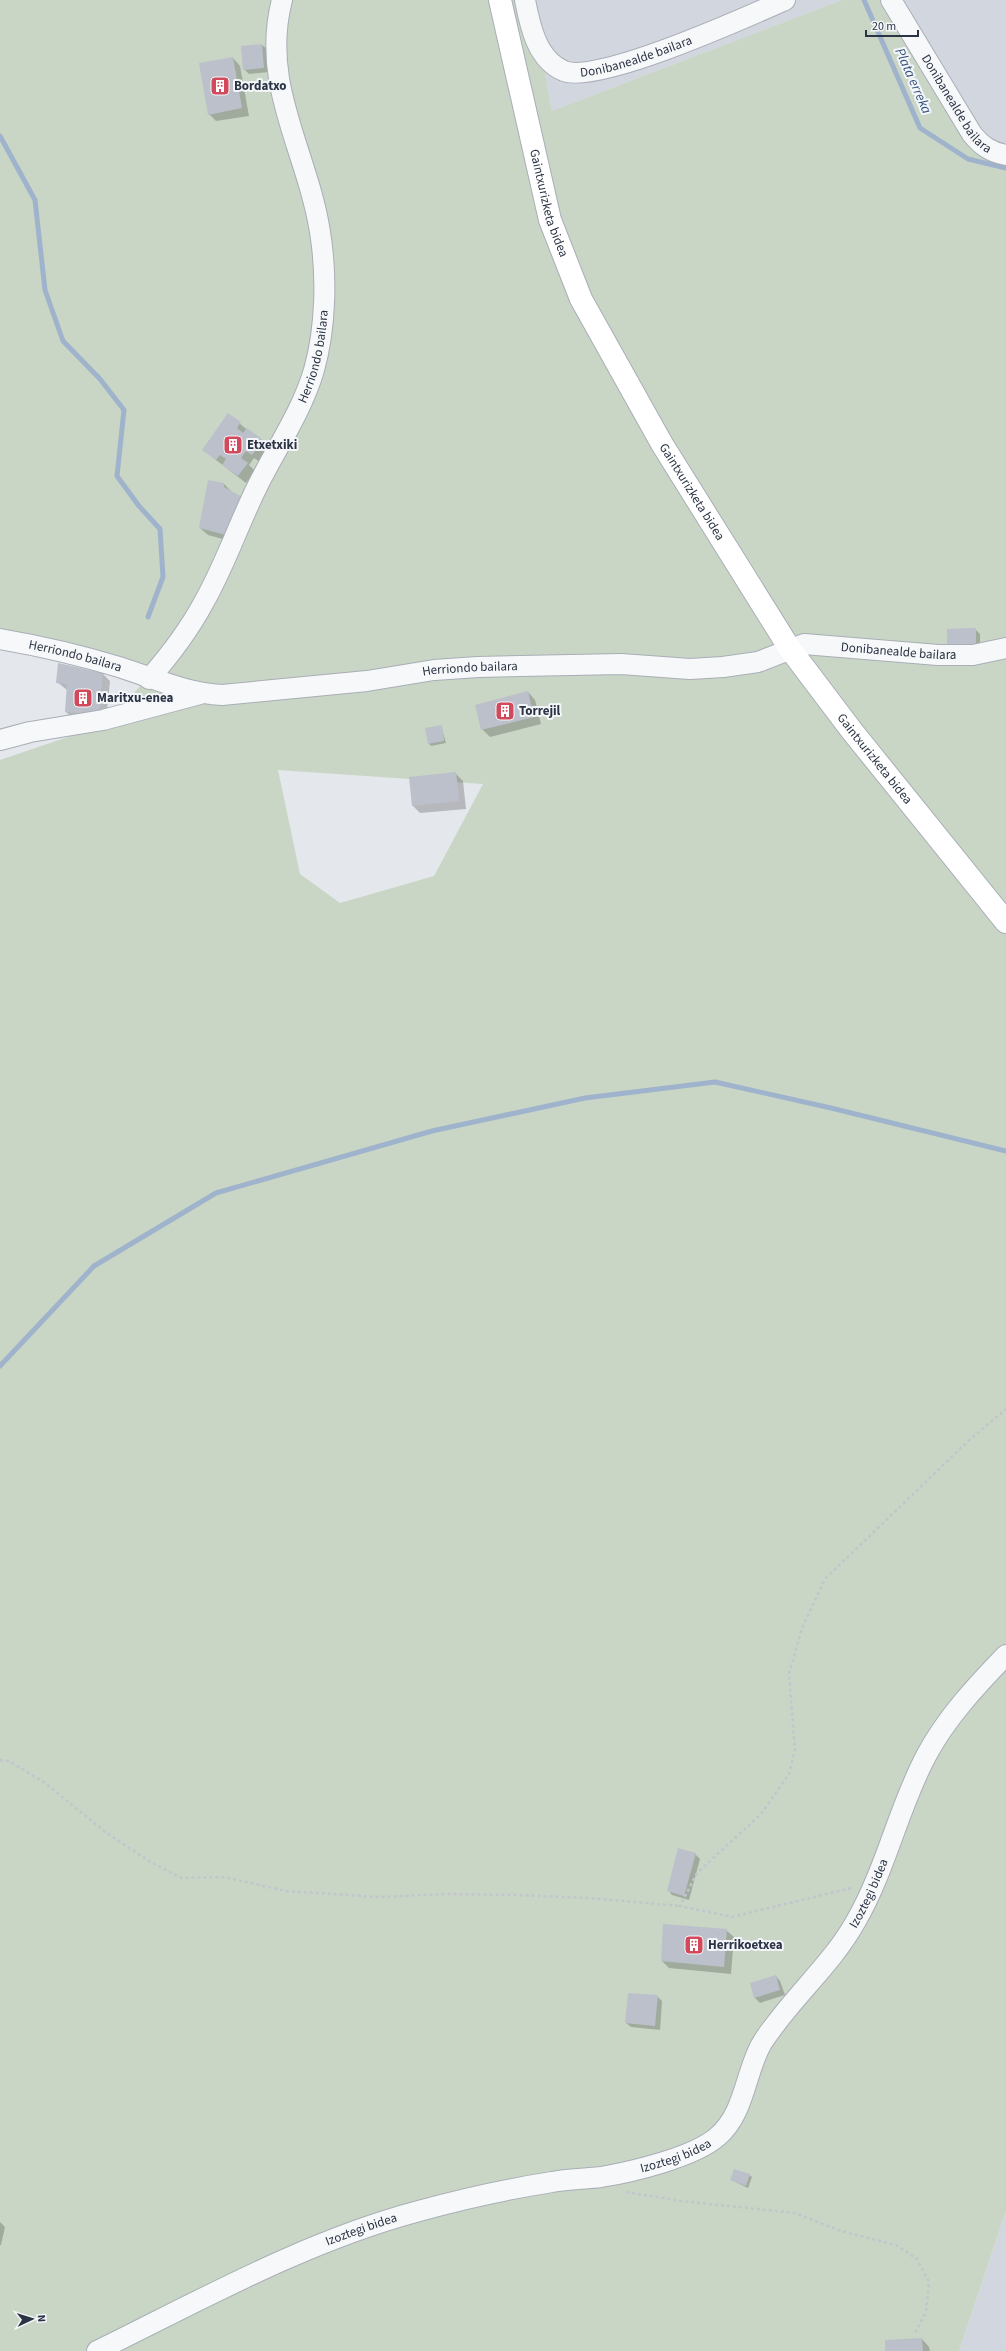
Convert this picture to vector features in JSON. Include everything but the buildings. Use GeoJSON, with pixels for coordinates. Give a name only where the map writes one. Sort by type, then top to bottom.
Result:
{"type":"FeatureCollection","features":[{"type":"Feature","properties":{"kind":"main road","name":"Gaintxurizketa bidea"},"geometry":{"type":"LineString","coordinates":[[500,0],[550,220],[581,299],[662,444],[790,649],[852,731],[1006,922]]}},
{"type":"Feature","properties":{"kind":"street","name":"Herriondo bailara"},"geometry":{"type":"LineString","coordinates":[[149,679],[170,655],[205,600],[249,502],[302,402],[314,369],[324,299],[322,252],[311,191],[280,92],[274,46],[276,21],[282,0]]}},
{"type":"Feature","properties":{"kind":"street","name":"Donibanealde bailara"},"geometry":{"type":"LineString","coordinates":[[524,0],[532,31],[549,62],[565,72],[580,74],[613,67],[716,31],[785,0]]}},
{"type":"Feature","properties":{"kind":"street","name":"Donibanealde bailara"},"geometry":{"type":"LineString","coordinates":[[891,0],[972,134],[981,145],[993,153],[1006,155]]}},
{"type":"Feature","properties":{"kind":"street","name":"Herriondo bailara"},"geometry":{"type":"LineString","coordinates":[[0,639],[36,644],[94,660],[149,679],[202,694],[222,695],[360,682],[434,670],[478,667],[620,664],[690,669],[723,667],[758,662],[790,649]]}},
{"type":"Feature","properties":{"kind":"street","name":"Donibanealde bailara"},"geometry":{"type":"LineString","coordinates":[[790,649],[804,644],[881,652],[973,655],[1006,648]]}},
{"type":"Feature","properties":{"kind":"street"},"geometry":{"type":"LineString","coordinates":[[0,740],[30,732],[102,720],[202,694]]}},
{"type":"Feature","properties":{"kind":"street","name":"Izoztegi bidea"},"geometry":{"type":"LineString","coordinates":[[97,2351],[286,2259],[352,2233],[418,2211],[553,2182],[602,2177],[655,2164],[695,2150],[718,2136],[734,2117],[762,2044],[786,2012],[836,1954],[858,1919],[926,1754],[971,1691],[1006,1654]]}},
{"type":"Feature","properties":{"kind":"path"},"geometry":{"type":"LineString","coordinates":[[680,1906],[697,1873],[761,1814],[789,1774],[795,1750],[789,1674],[802,1628],[825,1579],[966,1443],[1006,1410]]}},
{"type":"Feature","properties":{"kind":"path"},"geometry":{"type":"LineString","coordinates":[[0,1760],[9,1761],[45,1783],[104,1831],[149,1861],[182,1878],[224,1878],[286,1891],[378,1897],[448,1894],[589,1898],[680,1906],[732,1917],[803,1898],[873,1884]]}},
{"type":"Feature","properties":{"kind":"path"},"geometry":{"type":"LineString","coordinates":[[602,2177],[626,2192],[681,2201],[795,2213],[841,2231],[896,2245],[917,2259],[929,2282],[926,2312],[915,2333]]}},
{"type":"Feature","properties":{"kind":"shaded area"},"geometry":{"type":"Polygon","coordinates":[[[531,0],[842,0],[552,111],[531,0]]]}},
{"type":"Feature","properties":{"kind":"shaded area"},"geometry":{"type":"Polygon","coordinates":[[[892,0],[1006,0],[1006,159],[980,147],[892,0]]]}},
{"type":"Feature","properties":{"kind":"shaded area"},"geometry":{"type":"Polygon","coordinates":[[[1006,2211],[1006,2351],[959,2351],[1006,2211]]]}},
{"type":"Feature","properties":{"kind":"green space"},"geometry":{"type":"Polygon","coordinates":[[[0,0],[531,0],[552,111],[842,0],[892,0],[980,147],[1006,159],[1006,2211],[959,2351],[0,2351],[0,760],[109,723],[140,686],[10,639],[0,639],[0,0]],[[278,770],[300,874],[340,903],[434,876],[483,784],[278,770]]]}},
{"type":"Feature","properties":{"kind":"waterway","name":"Plata erreka"},"geometry":{"type":"LineString","coordinates":[[864,0],[920,128],[968,159],[1006,168]]}},
{"type":"Feature","properties":{"kind":"waterway"},"geometry":{"type":"LineString","coordinates":[[0,136],[35,200],[45,290],[63,341],[100,379],[124,410],[117,476],[139,506],[160,529],[163,577],[148,617]]}},
{"type":"Feature","properties":{"kind":"waterway"},"geometry":{"type":"LineString","coordinates":[[0,1366],[94,1266],[216,1193],[432,1131],[585,1098],[715,1082],[831,1108],[1006,1151]]}},
{"type":"Feature","properties":{"kind":"place","name":"Bordatxo"},"geometry":{"type":"Point","coordinates":[220,86]}},
{"type":"Feature","properties":{"kind":"place","name":"Etxetxiki"},"geometry":{"type":"Point","coordinates":[233,445]}},
{"type":"Feature","properties":{"kind":"place","name":"Maritxu-enea"},"geometry":{"type":"Point","coordinates":[83,698]}},
{"type":"Feature","properties":{"kind":"place","name":"Torrejil"},"geometry":{"type":"Point","coordinates":[505,711]}},
{"type":"Feature","properties":{"kind":"place","name":"Herrikoetxea"},"geometry":{"type":"Point","coordinates":[694,1945]}}]}
